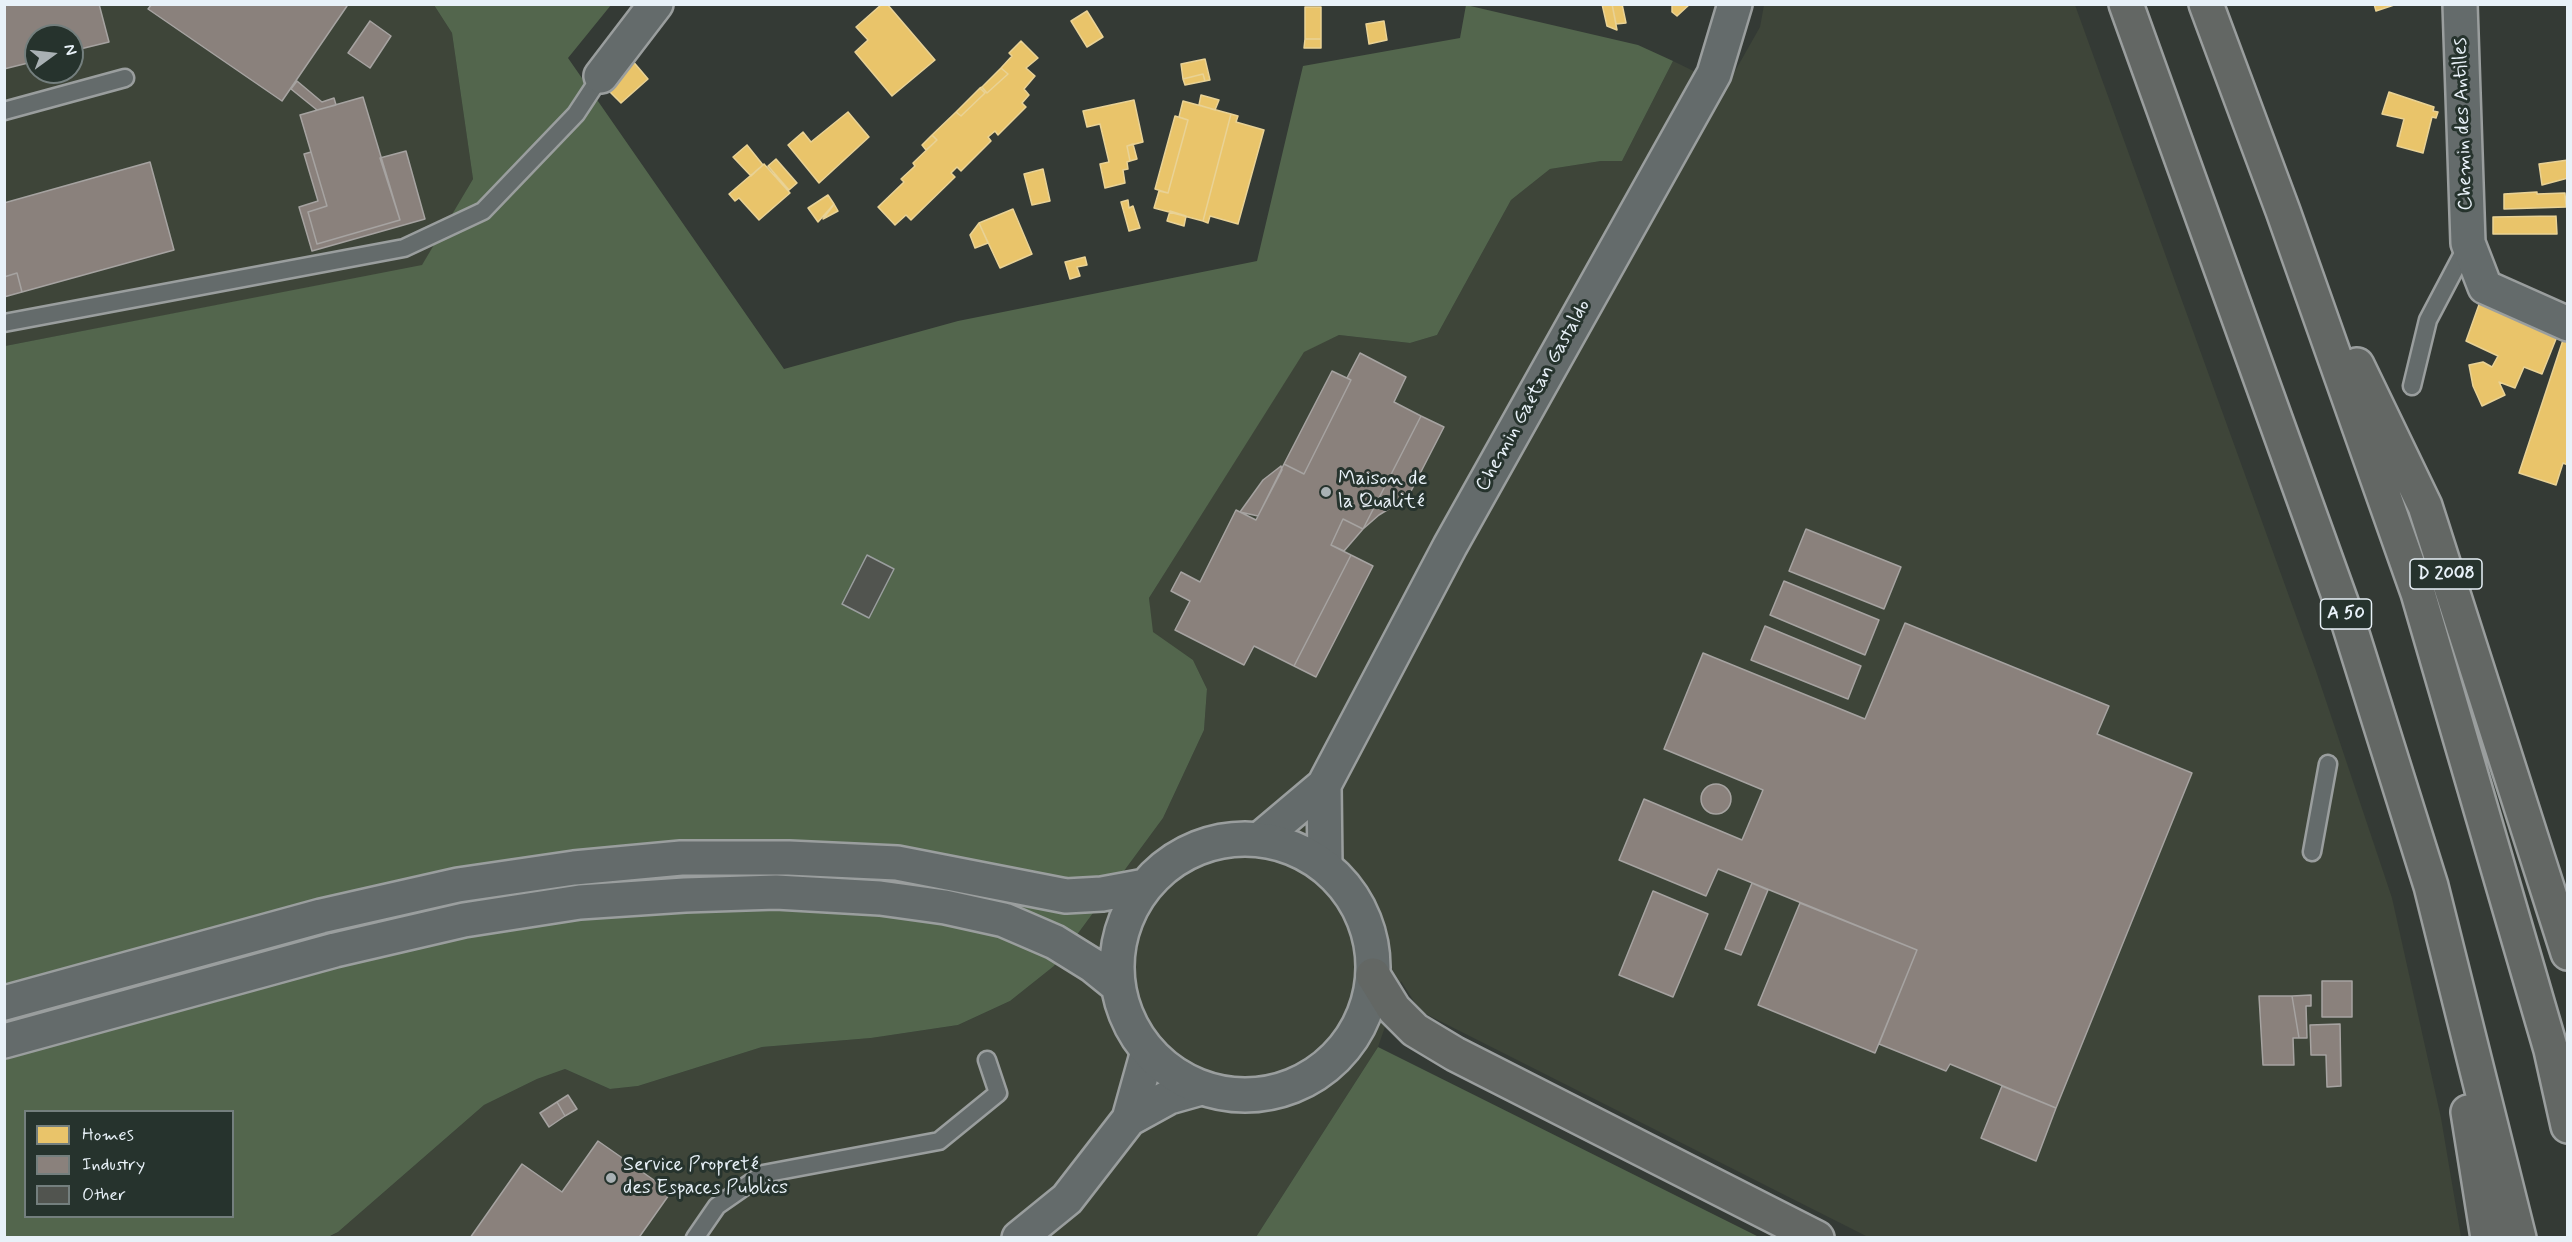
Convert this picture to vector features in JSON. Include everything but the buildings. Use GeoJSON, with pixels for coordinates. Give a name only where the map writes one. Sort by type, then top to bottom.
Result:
{"type":"FeatureCollection","features":[{"type":"Feature","properties":{"kind":"highway","name":"A 50"},"geometry":{"type":"LineString","coordinates":[[2126,4],[2349,624],[2431,886],[2519,1238]]}},
{"type":"Feature","properties":{"kind":"highway"},"geometry":{"type":"LineString","coordinates":[[2206,4],[2283,211],[2418,593],[2550,1050],[2568,1126]]}},
{"type":"Feature","properties":{"kind":"highway","name":"D 2008"},"geometry":{"type":"LineString","coordinates":[[2283,211],[2425,506],[2568,953]]}},
{"type":"Feature","properties":{"kind":"highway"},"geometry":{"type":"LineString","coordinates":[[2431,886],[2488,1238]]}},
{"type":"Feature","properties":{"kind":"highway"},"geometry":{"type":"LineString","coordinates":[[1373,975],[1394,1009],[1414,1030],[1455,1054],[1817,1238]]}},
{"type":"Feature","properties":{"kind":"main road"},"geometry":{"type":"LineString","coordinates":[[601,76],[656,4]]}},
{"type":"Feature","properties":{"kind":"main road","name":"Chemin Gaëtan Gastaldo"},"geometry":{"type":"LineString","coordinates":[[1260,839],[1324,785],[1450,546],[1714,74],[1736,4]]}},
{"type":"Feature","properties":{"kind":"main road","name":"Chemin des Antilles"},"geometry":{"type":"LineString","coordinates":[[2460,4],[2468,243],[2485,287],[2568,324]]}},
{"type":"Feature","properties":{"kind":"main road","name":"Chemin Gaëtan Gastaldo"},"geometry":{"type":"LineString","coordinates":[[1324,785],[1324,866]]}},
{"type":"Feature","properties":{"kind":"main road"},"geometry":{"type":"LineString","coordinates":[[1228,839],[1260,839],[1294,848],[1324,866],[1347,888],[1362,915],[1371,944],[1373,975],[1368,1005],[1356,1032],[1338,1056],[1315,1075],[1288,1088],[1259,1095],[1230,1095],[1201,1088],[1172,1073],[1148,1051],[1129,1021],[1118,986],[1118,950],[1127,916],[1145,886],[1169,863],[1197,847],[1228,839]]}},
{"type":"Feature","properties":{"kind":"main road"},"geometry":{"type":"LineString","coordinates":[[4,1003],[321,916],[458,885],[574,868],[681,858],[789,858],[897,863],[1066,896],[1102,894],[1145,886]]}},
{"type":"Feature","properties":{"kind":"main road"},"geometry":{"type":"LineString","coordinates":[[4,1041],[313,956],[464,920],[580,902],[685,895],[776,892],[880,898],[945,907],[1004,920],[1055,942],[1092,965],[1118,986]]}},
{"type":"Feature","properties":{"kind":"main road"},"geometry":{"type":"LineString","coordinates":[[1019,1238],[1067,1199],[1129,1119],[1148,1051]]}},
{"type":"Feature","properties":{"kind":"main road"},"geometry":{"type":"LineString","coordinates":[[1129,1119],[1169,1097],[1201,1088]]}},
{"type":"Feature","properties":{"kind":"lane"},"geometry":{"type":"LineString","coordinates":[[4,323],[404,248],[483,211],[576,114],[601,76]]}},
{"type":"Feature","properties":{"kind":"lane"},"geometry":{"type":"LineString","coordinates":[[4,111],[125,78]]}},
{"type":"Feature","properties":{"kind":"lane"},"geometry":{"type":"LineString","coordinates":[[2412,386],[2428,320],[2468,243]]}},
{"type":"Feature","properties":{"kind":"lane"},"geometry":{"type":"LineString","coordinates":[[2312,852],[2328,764]]}},
{"type":"Feature","properties":{"kind":"lane"},"geometry":{"type":"LineString","coordinates":[[695,1238],[717,1206],[764,1174],[939,1141],[998,1093],[987,1060]]}},
{"type":"Feature","properties":{"kind":"shaded area"},"geometry":{"type":"Polygon","coordinates":[[[5,5],[434,5],[452,33],[473,179],[422,266],[5,346],[5,5]]]}},
{"type":"Feature","properties":{"kind":"shaded area"},"geometry":{"type":"Polygon","coordinates":[[[1764,5],[2075,5],[2315,668],[2392,898],[2441,1118],[2461,1237],[1868,1237],[1420,1011],[1401,981],[1378,1047],[1256,1237],[328,1238],[338,1232],[484,1105],[537,1079],[565,1069],[610,1089],[638,1086],[762,1047],[871,1038],[958,1025],[1010,1001],[1054,966],[1163,818],[1204,730],[1207,689],[1193,660],[1152,632],[1149,598],[1304,351],[1339,335],[1410,343],[1437,335],[1511,200],[1550,169],[1601,161],[1622,161],[1673,61],[1726,87],[1760,27],[1764,5]]]}},
{"type":"Feature","properties":{"kind":"green space"},"geometry":{"type":"Polygon","coordinates":[[[434,5],[611,5],[568,58],[784,369],[958,321],[1257,261],[1303,66],[1460,38],[1466,5],[1638,45],[1673,61],[1622,161],[1601,161],[1550,169],[1511,200],[1437,335],[1410,343],[1339,335],[1304,352],[1149,598],[1153,632],[1193,660],[1207,689],[1204,730],[1163,818],[1054,966],[1010,1001],[958,1025],[871,1038],[762,1047],[638,1086],[610,1089],[565,1069],[537,1079],[484,1105],[338,1232],[328,1237],[5,1238],[5,346],[422,265],[473,179],[452,33],[434,5]]]}},
{"type":"Feature","properties":{"kind":"green space"},"geometry":{"type":"Polygon","coordinates":[[[1378,1047],[1759,1237],[1256,1237],[1378,1047]]]}},
{"type":"Feature","properties":{"kind":"place","name":"Maison de la Qualité"},"geometry":{"type":"Point","coordinates":[1326,492]}},
{"type":"Feature","properties":{"kind":"place","name":"Service Propreté des Espaces Publics"},"geometry":{"type":"Point","coordinates":[611,1178]}}]}
